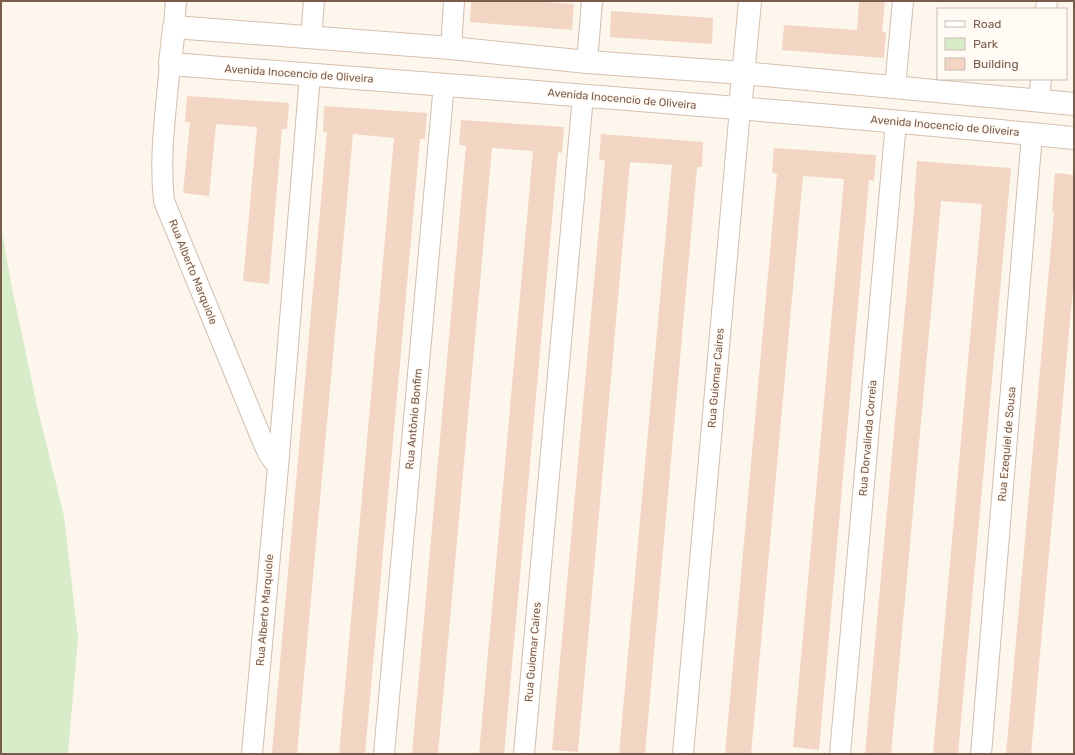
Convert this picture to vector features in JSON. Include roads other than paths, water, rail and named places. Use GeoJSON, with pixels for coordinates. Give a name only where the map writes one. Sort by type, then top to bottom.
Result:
{"type":"FeatureCollection","features":[{"type":"Feature","properties":{"kind":"street"},"geometry":{"type":"LineString","coordinates":[[170,64],[176,1]]}},
{"type":"Feature","properties":{"kind":"street"},"geometry":{"type":"LineString","coordinates":[[311,38],[314,1]]}},
{"type":"Feature","properties":{"kind":"street"},"geometry":{"type":"LineString","coordinates":[[450,48],[454,1]]}},
{"type":"Feature","properties":{"kind":"street"},"geometry":{"type":"LineString","coordinates":[[587,62],[592,1]]}},
{"type":"Feature","properties":{"kind":"street","name":"Rua Guiomar Caires"},"geometry":{"type":"LineString","coordinates":[[683,754],[750,1]]}},
{"type":"Feature","properties":{"kind":"street"},"geometry":{"type":"LineString","coordinates":[[895,87],[903,1]]}},
{"type":"Feature","properties":{"kind":"street"},"geometry":{"type":"LineString","coordinates":[[174,27],[450,48],[587,62],[743,73],[1074,104]]}},
{"type":"Feature","properties":{"kind":"street","name":"Avenida Inocencio de Oliveira"},"geometry":{"type":"LineString","coordinates":[[170,64],[444,84],[1074,138]]}},
{"type":"Feature","properties":{"kind":"street","name":"Rua Alberto Marquiole"},"geometry":{"type":"LineString","coordinates":[[170,64],[161,178],[164,201],[263,442],[269,455],[278,467]]}},
{"type":"Feature","properties":{"kind":"street","name":"Rua Alberto Marquiole"},"geometry":{"type":"LineString","coordinates":[[252,754],[278,467],[310,75]]}},
{"type":"Feature","properties":{"kind":"street"},"geometry":{"type":"LineString","coordinates":[[1039,101],[1040,80]]}},
{"type":"Feature","properties":{"kind":"street","name":"Rua Antônio Bonfim"},"geometry":{"type":"LineString","coordinates":[[384,754],[444,84]]}},
{"type":"Feature","properties":{"kind":"street","name":"Rua Guiomar Caires"},"geometry":{"type":"LineString","coordinates":[[524,754],[583,96]]}},
{"type":"Feature","properties":{"kind":"street","name":"Rua Dorvalinda Correia"},"geometry":{"type":"LineString","coordinates":[[840,754],[896,122]]}},
{"type":"Feature","properties":{"kind":"street","name":"Rua Ezequiel de Sousa"},"geometry":{"type":"LineString","coordinates":[[981,754],[1032,134]]}}]}
